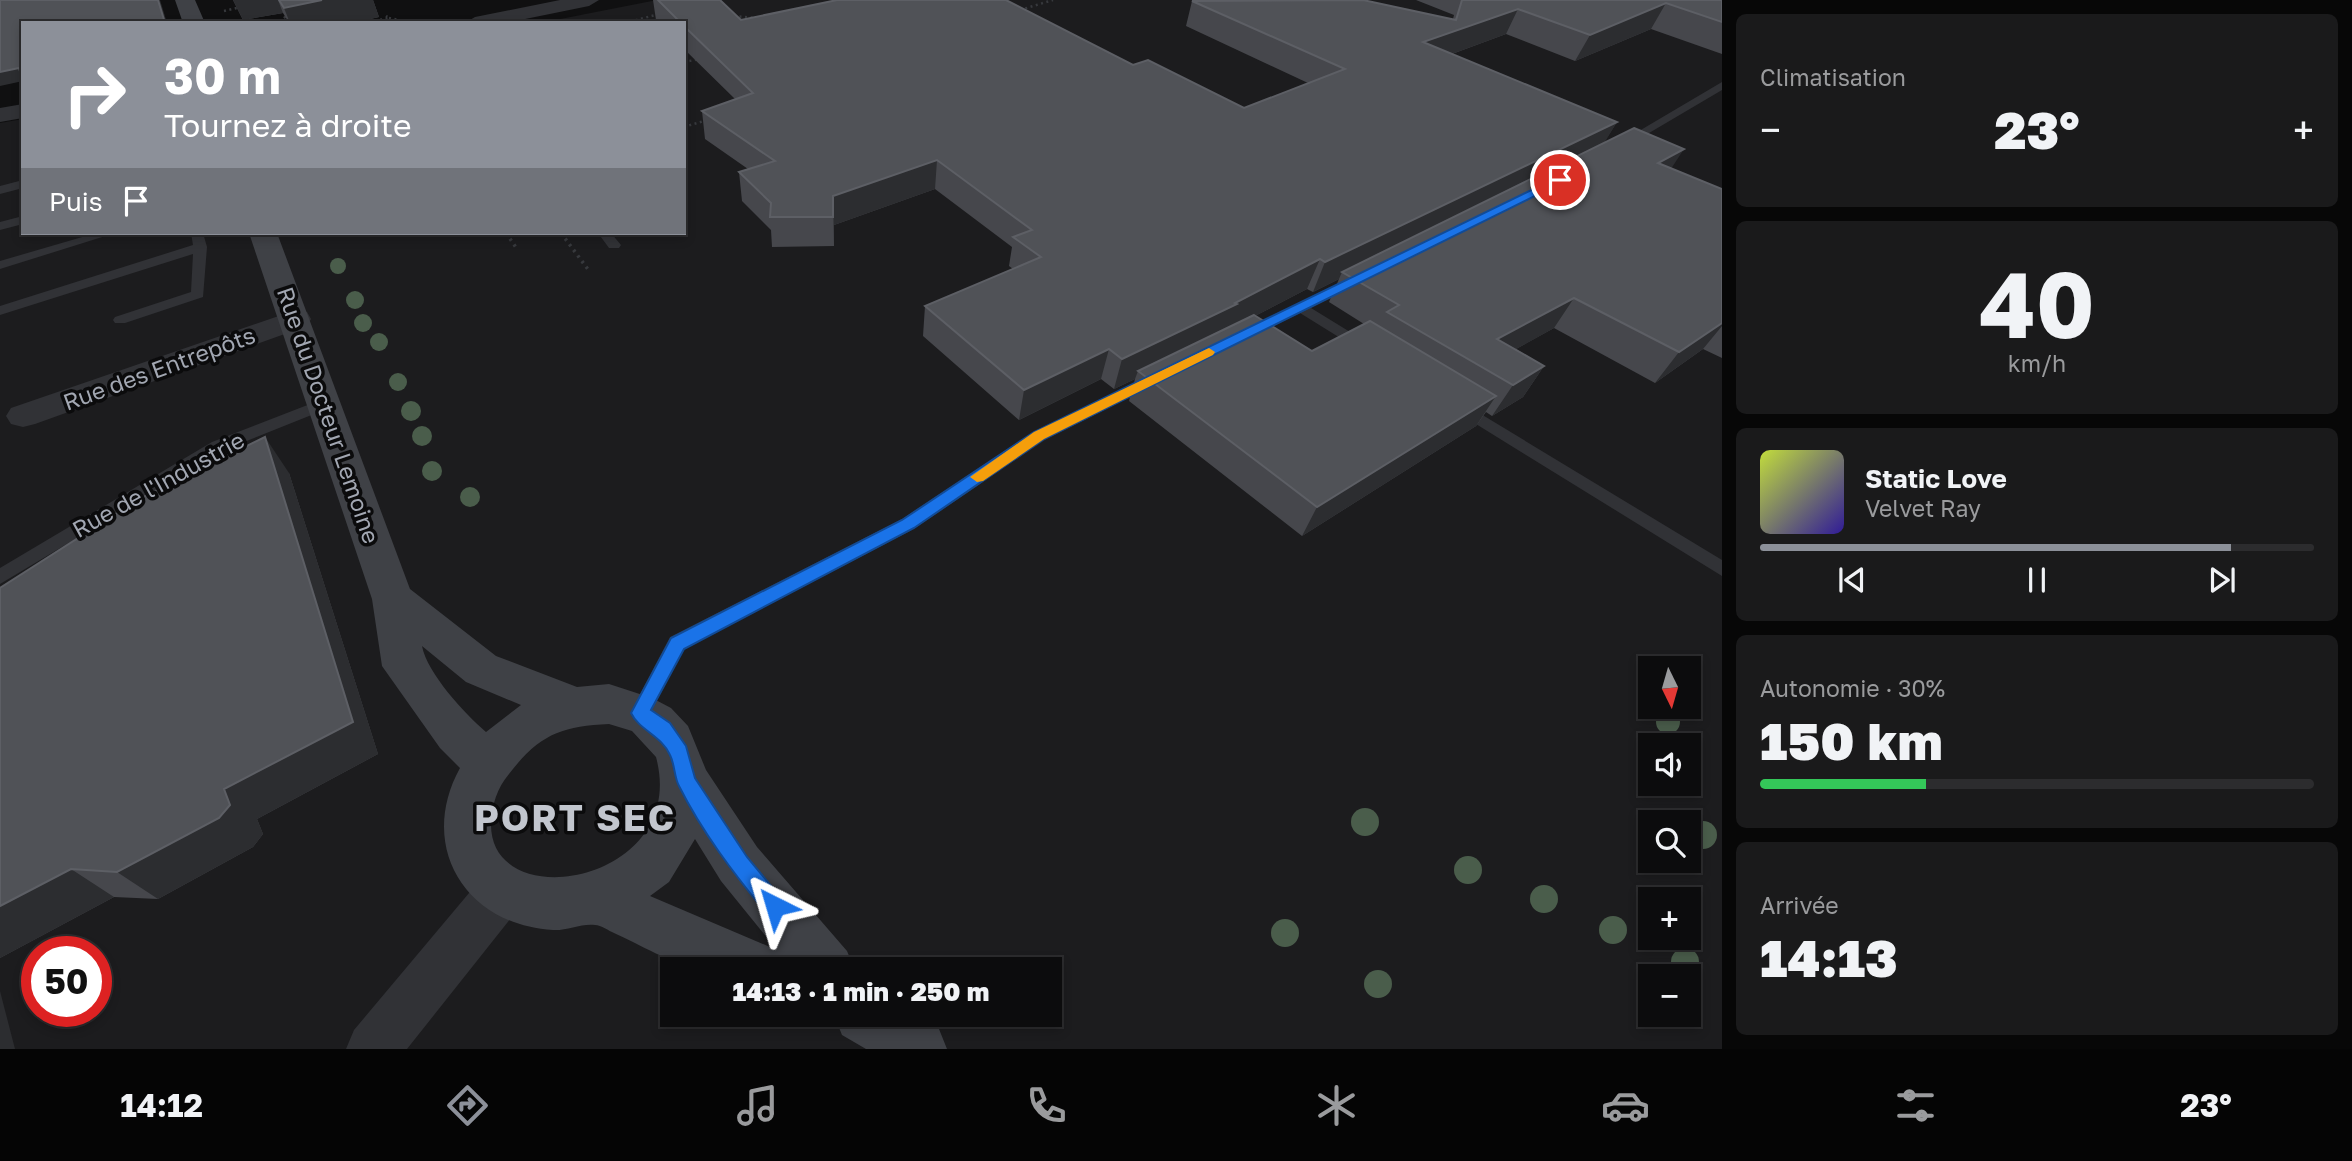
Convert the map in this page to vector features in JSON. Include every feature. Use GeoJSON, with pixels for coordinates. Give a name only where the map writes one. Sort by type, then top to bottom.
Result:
{"type":"FeatureCollection","features":[{"type":"Feature","properties":{"kind":"main road"},"geometry":{"type":"LineString","coordinates":[[185,0],[193,21]]}},
{"type":"Feature","properties":{"kind":"main road","name":"Rue du Docteur Lemoine"},"geometry":{"type":"LineString","coordinates":[[264,235],[296,319],[323,404],[393,599],[404,666],[456,734],[487,762]]}},
{"type":"Feature","properties":{"kind":"main road"},"geometry":{"type":"LineString","coordinates":[[393,599],[481,669],[575,706]]}},
{"type":"Feature","properties":{"kind":"main road"},"geometry":{"type":"LineString","coordinates":[[686,781],[682,812],[671,839],[652,864],[626,885],[596,899],[562,906],[530,903],[502,891],[482,871],[469,846],[467,818],[474,789],[487,762],[512,736],[542,716],[575,706],[609,704],[640,713],[664,729],[679,752],[686,781],[739,864],[817,957]]}},
{"type":"Feature","properties":{"kind":"main road"},"geometry":{"type":"LineString","coordinates":[[596,899],[731,957]]}},
{"type":"Feature","properties":{"kind":"main road"},"geometry":{"type":"LineString","coordinates":[[884,1027],[919,1049]]}},
{"type":"Feature","properties":{"kind":"street"},"geometry":{"type":"LineString","coordinates":[[503,20],[589,0]]}},
{"type":"Feature","properties":{"kind":"street"},"geometry":{"type":"LineString","coordinates":[[0,115],[21,111]]}},
{"type":"Feature","properties":{"kind":"street","name":"Rue des Entrepôts"},"geometry":{"type":"LineString","coordinates":[[17,416],[296,319]]}},
{"type":"Feature","properties":{"kind":"street"},"geometry":{"type":"LineString","coordinates":[[373,1049],[502,891]]}},
{"type":"Feature","properties":{"kind":"lane"},"geometry":{"type":"LineString","coordinates":[[1606,154],[1722,85]]}},
{"type":"Feature","properties":{"kind":"lane"},"geometry":{"type":"LineString","coordinates":[[0,190],[21,185]]}},
{"type":"Feature","properties":{"kind":"lane"},"geometry":{"type":"LineString","coordinates":[[0,226],[21,221]]}},
{"type":"Feature","properties":{"kind":"lane"},"geometry":{"type":"LineString","coordinates":[[0,265],[102,235]]}},
{"type":"Feature","properties":{"kind":"lane"},"geometry":{"type":"LineString","coordinates":[[606,235],[614,245]]}},
{"type":"Feature","properties":{"kind":"lane"},"geometry":{"type":"LineString","coordinates":[[0,311],[199,240],[198,294],[120,320]]}},
{"type":"Feature","properties":{"kind":"lane"},"geometry":{"type":"LineString","coordinates":[[1238,338],[1374,271]]}},
{"type":"Feature","properties":{"kind":"lane"},"geometry":{"type":"LineString","coordinates":[[1300,307],[1382,358]]}},
{"type":"Feature","properties":{"kind":"lane"},"geometry":{"type":"LineString","coordinates":[[640,713],[677,643],[908,524],[1039,436],[1163,374]]}},
{"type":"Feature","properties":{"kind":"lane"},"geometry":{"type":"LineString","coordinates":[[1441,395],[1722,569]]}},
{"type":"Feature","properties":{"kind":"lane","name":"Rue de l'Industrie"},"geometry":{"type":"LineString","coordinates":[[0,577],[218,446],[323,404]]}},
{"type":"Feature","properties":{"kind":"path"},"geometry":{"type":"LineString","coordinates":[[1011,13],[1053,0]]}},
{"type":"Feature","properties":{"kind":"path"},"geometry":{"type":"LineString","coordinates":[[284,21],[294,10]]}},
{"type":"Feature","properties":{"kind":"path"},"geometry":{"type":"LineString","coordinates":[[633,21],[664,13]]}},
{"type":"Feature","properties":{"kind":"path"},"geometry":{"type":"LineString","coordinates":[[729,15],[756,18]]}},
{"type":"Feature","properties":{"kind":"path"},"geometry":{"type":"LineString","coordinates":[[372,21],[388,17],[405,21]]}},
{"type":"Feature","properties":{"kind":"path"},"geometry":{"type":"LineString","coordinates":[[686,62],[708,57]]}},
{"type":"Feature","properties":{"kind":"path"},"geometry":{"type":"LineString","coordinates":[[686,126],[709,120]]}},
{"type":"Feature","properties":{"kind":"path"},"geometry":{"type":"LineString","coordinates":[[507,235],[516,249]]}},
{"type":"Feature","properties":{"kind":"path"},"geometry":{"type":"LineString","coordinates":[[563,235],[590,271]]}},
{"type":"Feature","properties":{"kind":"shaded area"},"geometry":{"type":"Polygon","coordinates":[[[657,0],[1722,0],[1722,1049],[0,1049],[0,123],[21,119],[21,235],[686,235],[686,21],[550,21],[657,0]]]}},
{"type":"Feature","properties":{"kind":"building"},"geometry":{"type":"Polygon","coordinates":[[[0,0],[158,0],[164,21],[21,21],[21,75],[19,68],[0,72],[0,0]]]}},
{"type":"Feature","properties":{"kind":"building"},"geometry":{"type":"Polygon","coordinates":[[[279,0],[322,0],[284,8],[279,0]]]}},
{"type":"Feature","properties":{"kind":"building"},"geometry":{"type":"Polygon","coordinates":[[[658,0],[720,0],[741,20],[837,0],[1006,0],[1133,65],[1148,60],[1244,108],[1345,69],[1192,1],[1363,0],[1456,20],[1462,0],[1722,0],[1722,22],[1666,3],[1590,35],[1518,9],[1423,42],[1617,122],[1325,262],[1320,259],[1235,303],[1237,304],[1122,359],[1109,349],[1024,390],[925,306],[1041,257],[1013,237],[1032,230],[937,160],[833,196],[833,217],[770,217],[771,203],[739,172],[775,161],[702,111],[753,93],[686,28],[686,21],[679,21],[658,0]]]}},
{"type":"Feature","properties":{"kind":"building"},"geometry":{"type":"Polygon","coordinates":[[[1634,128],[1684,149],[1658,163],[1722,189],[1722,323],[1679,352],[1574,298],[1497,339],[1544,366],[1513,385],[1387,312],[1399,305],[1342,272],[1634,128]]]}},
{"type":"Feature","properties":{"kind":"building"},"geometry":{"type":"Polygon","coordinates":[[[1254,315],[1312,351],[1370,321],[1496,396],[1317,507],[1138,371],[1254,315]]]}},
{"type":"Feature","properties":{"kind":"building"},"geometry":{"type":"Polygon","coordinates":[[[265,437],[353,722],[224,789],[230,805],[219,818],[117,872],[71,869],[0,906],[0,588],[139,499],[265,437]]]}},
{"type":"Feature","properties":{"kind":"slow traffic"},"geometry":{"type":"LineString","coordinates":[[977,477],[1039,436],[1209,352]]}},
{"type":"Feature","properties":{"kind":"district","name":"PORT SEC"},"geometry":{"type":"Point","coordinates":[575,817]}},
{"type":"Feature","properties":{"kind":"route"},"geometry":{"type":"LineString","coordinates":[[775,906],[739,864],[686,781],[679,752],[664,729],[640,713],[677,643],[908,524],[1039,436],[1560,180]]}}]}
